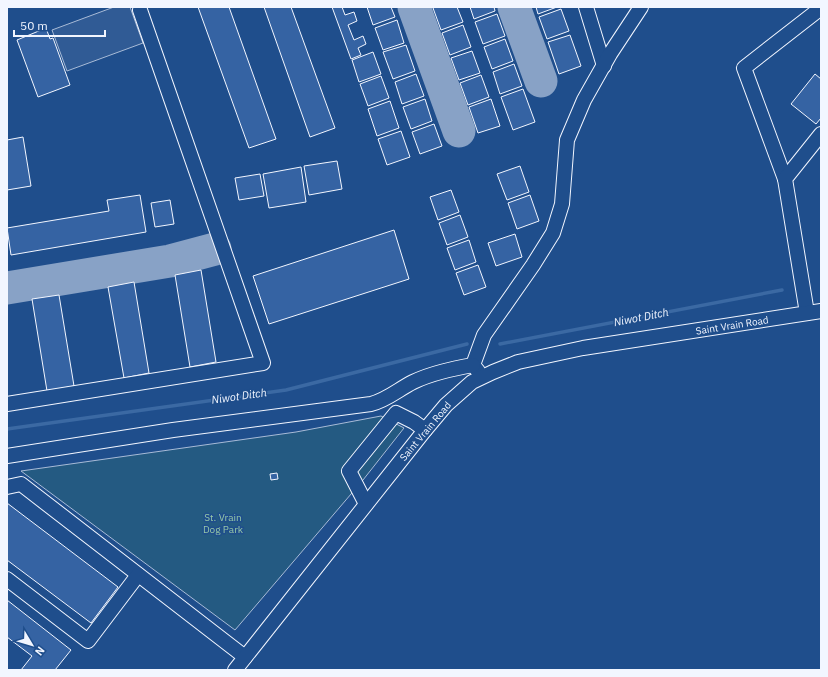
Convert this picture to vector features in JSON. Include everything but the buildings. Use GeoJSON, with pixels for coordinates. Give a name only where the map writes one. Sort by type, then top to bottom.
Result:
{"type":"FeatureCollection","features":[{"type":"Feature","properties":{"kind":"street"},"geometry":{"type":"LineString","coordinates":[[586,7],[604,66]]}},
{"type":"Feature","properties":{"kind":"street"},"geometry":{"type":"LineString","coordinates":[[814,312],[785,179],[744,68],[821,8]]}},
{"type":"Feature","properties":{"kind":"street"},"geometry":{"type":"LineString","coordinates":[[7,404],[263,363],[140,10]]}},
{"type":"Feature","properties":{"kind":"street"},"geometry":{"type":"LineString","coordinates":[[473,365],[484,334],[533,266],[554,233],[562,204],[567,140],[584,100],[636,10]]}},
{"type":"Feature","properties":{"kind":"street"},"geometry":{"type":"LineString","coordinates":[[785,179],[821,134]]}},
{"type":"Feature","properties":{"kind":"street","name":"Saint Vrain Road"},"geometry":{"type":"LineString","coordinates":[[235,670],[425,430],[452,399],[472,382],[482,376],[518,362],[583,348],[814,312]]}},
{"type":"Feature","properties":{"kind":"street"},"geometry":{"type":"LineString","coordinates":[[473,365],[482,376]]}},
{"type":"Feature","properties":{"kind":"street"},"geometry":{"type":"LineString","coordinates":[[7,456],[173,430],[371,404],[384,399],[411,383],[431,374],[473,365]]}},
{"type":"Feature","properties":{"kind":"street"},"geometry":{"type":"LineString","coordinates":[[366,504],[349,471],[396,412],[425,430]]}},
{"type":"Feature","properties":{"kind":"street"},"geometry":{"type":"LineString","coordinates":[[7,487],[21,484],[245,657]]}},
{"type":"Feature","properties":{"kind":"street"},"geometry":{"type":"LineString","coordinates":[[7,579],[88,641],[138,575]]}},
{"type":"Feature","properties":{"kind":"green space","name":"St. Vrain Dog Park"},"geometry":{"type":"Polygon","coordinates":[[[381,416],[404,428],[363,480],[235,630],[21,471],[296,432],[381,416]]]}},
{"type":"Feature","properties":{"kind":"shaded area"},"geometry":{"type":"Polygon","coordinates":[[[114,7],[130,7],[143,43],[67,71],[52,30],[114,7]]]}},
{"type":"Feature","properties":{"kind":"waterway","name":"Niwot Ditch"},"geometry":{"type":"LineString","coordinates":[[500,344],[782,290]]}},
{"type":"Feature","properties":{"kind":"waterway","name":"Niwot Ditch"},"geometry":{"type":"LineString","coordinates":[[7,429],[286,390],[467,344]]}},
{"type":"Feature","properties":{"kind":"taxiway"},"geometry":{"type":"LineString","coordinates":[[414,7],[459,131]]}},
{"type":"Feature","properties":{"kind":"taxiway"},"geometry":{"type":"LineString","coordinates":[[514,7],[541,81]]}},
{"type":"Feature","properties":{"kind":"taxiway"},"geometry":{"type":"LineString","coordinates":[[7,288],[170,261],[215,249]]}}]}
